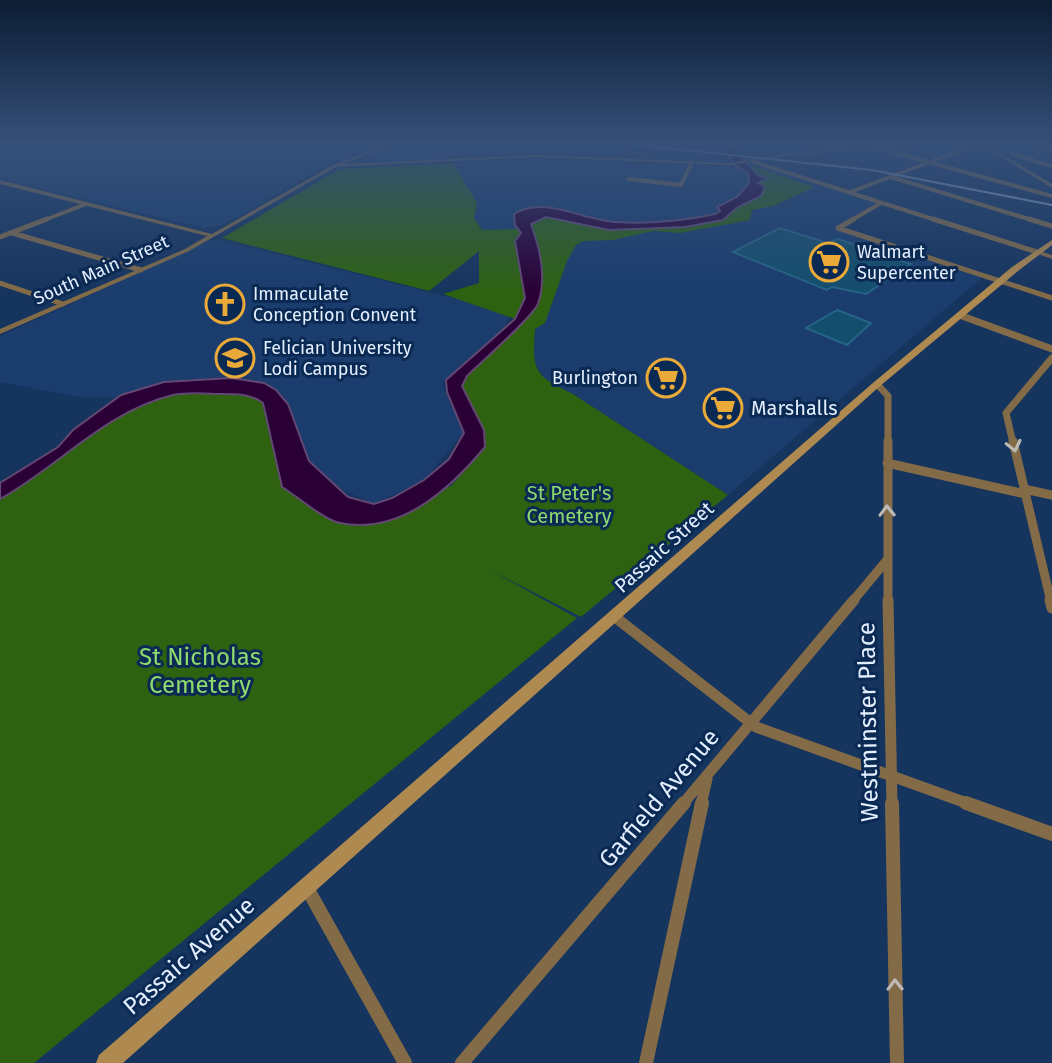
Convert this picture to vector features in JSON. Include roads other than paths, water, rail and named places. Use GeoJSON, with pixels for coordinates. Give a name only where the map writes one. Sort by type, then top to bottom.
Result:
{"type":"FeatureCollection","features":[{"type":"Feature","properties":{"kind":"main road","name":"Passaic Street"},"geometry":{"type":"LineString","coordinates":[[307,888],[877,384],[1052,242]]}},
{"type":"Feature","properties":{"kind":"main road","name":"Passaic Avenue"},"geometry":{"type":"LineString","coordinates":[[107,1063],[307,888]]}},
{"type":"Feature","properties":{"kind":"street"},"geometry":{"type":"LineString","coordinates":[[45,194],[214,236]]}},
{"type":"Feature","properties":{"kind":"street","name":"South Main Street"},"geometry":{"type":"LineString","coordinates":[[0,332],[192,247],[287,194]]}},
{"type":"Feature","properties":{"kind":"street"},"geometry":{"type":"LineString","coordinates":[[855,194],[1052,257]]}},
{"type":"Feature","properties":{"kind":"street"},"geometry":{"type":"LineString","coordinates":[[946,194],[1052,226]]}},
{"type":"Feature","properties":{"kind":"street"},"geometry":{"type":"LineString","coordinates":[[881,203],[838,228],[1052,298]]}},
{"type":"Feature","properties":{"kind":"street"},"geometry":{"type":"LineString","coordinates":[[0,237],[86,204]]}},
{"type":"Feature","properties":{"kind":"street"},"geometry":{"type":"LineString","coordinates":[[190,230],[235,224]]}},
{"type":"Feature","properties":{"kind":"street"},"geometry":{"type":"LineString","coordinates":[[190,230],[197,238],[192,247]]}},
{"type":"Feature","properties":{"kind":"street"},"geometry":{"type":"LineString","coordinates":[[12,233],[141,270]]}},
{"type":"Feature","properties":{"kind":"street"},"geometry":{"type":"LineString","coordinates":[[0,283],[63,304]]}},
{"type":"Feature","properties":{"kind":"street"},"geometry":{"type":"LineString","coordinates":[[961,316],[1052,349]]}},
{"type":"Feature","properties":{"kind":"street"},"geometry":{"type":"LineString","coordinates":[[1052,358],[1006,409],[1052,608]]}},
{"type":"Feature","properties":{"kind":"street","name":"Westminster Place"},"geometry":{"type":"LineString","coordinates":[[877,384],[888,396],[887,560],[897,1063]]}},
{"type":"Feature","properties":{"kind":"street"},"geometry":{"type":"LineString","coordinates":[[887,463],[1052,495]]}},
{"type":"Feature","properties":{"kind":"street","name":"Garfield Avenue"},"geometry":{"type":"LineString","coordinates":[[462,1063],[887,560]]}},
{"type":"Feature","properties":{"kind":"street"},"geometry":{"type":"LineString","coordinates":[[615,617],[751,724],[1052,834]]}},
{"type":"Feature","properties":{"kind":"street"},"geometry":{"type":"LineString","coordinates":[[646,1063],[708,775]]}},
{"type":"Feature","properties":{"kind":"street"},"geometry":{"type":"LineString","coordinates":[[307,888],[405,1063]]}},
{"type":"Feature","properties":{"kind":"railway"},"geometry":{"type":"LineString","coordinates":[[993,194],[1052,205]]}},
{"type":"Feature","properties":{"kind":"place","name":"Walmart Supercenter"},"geometry":{"type":"Point","coordinates":[829,262]}},
{"type":"Feature","properties":{"kind":"place","name":"Immaculate Conception Convent"},"geometry":{"type":"Point","coordinates":[225,304]}},
{"type":"Feature","properties":{"kind":"place","name":"Felician University Lodi Campus"},"geometry":{"type":"Point","coordinates":[235,358]}},
{"type":"Feature","properties":{"kind":"place","name":"Burlington"},"geometry":{"type":"Point","coordinates":[666,378]}},
{"type":"Feature","properties":{"kind":"place","name":"Marshalls"},"geometry":{"type":"Point","coordinates":[723,408]}},
{"type":"Feature","properties":{"kind":"park label","name":"St Peter's Cemetery"},"geometry":{"type":"Point","coordinates":[569,504]}},
{"type":"Feature","properties":{"kind":"park label","name":"St Nicholas Cemetery"},"geometry":{"type":"Point","coordinates":[200,671]}}]}
